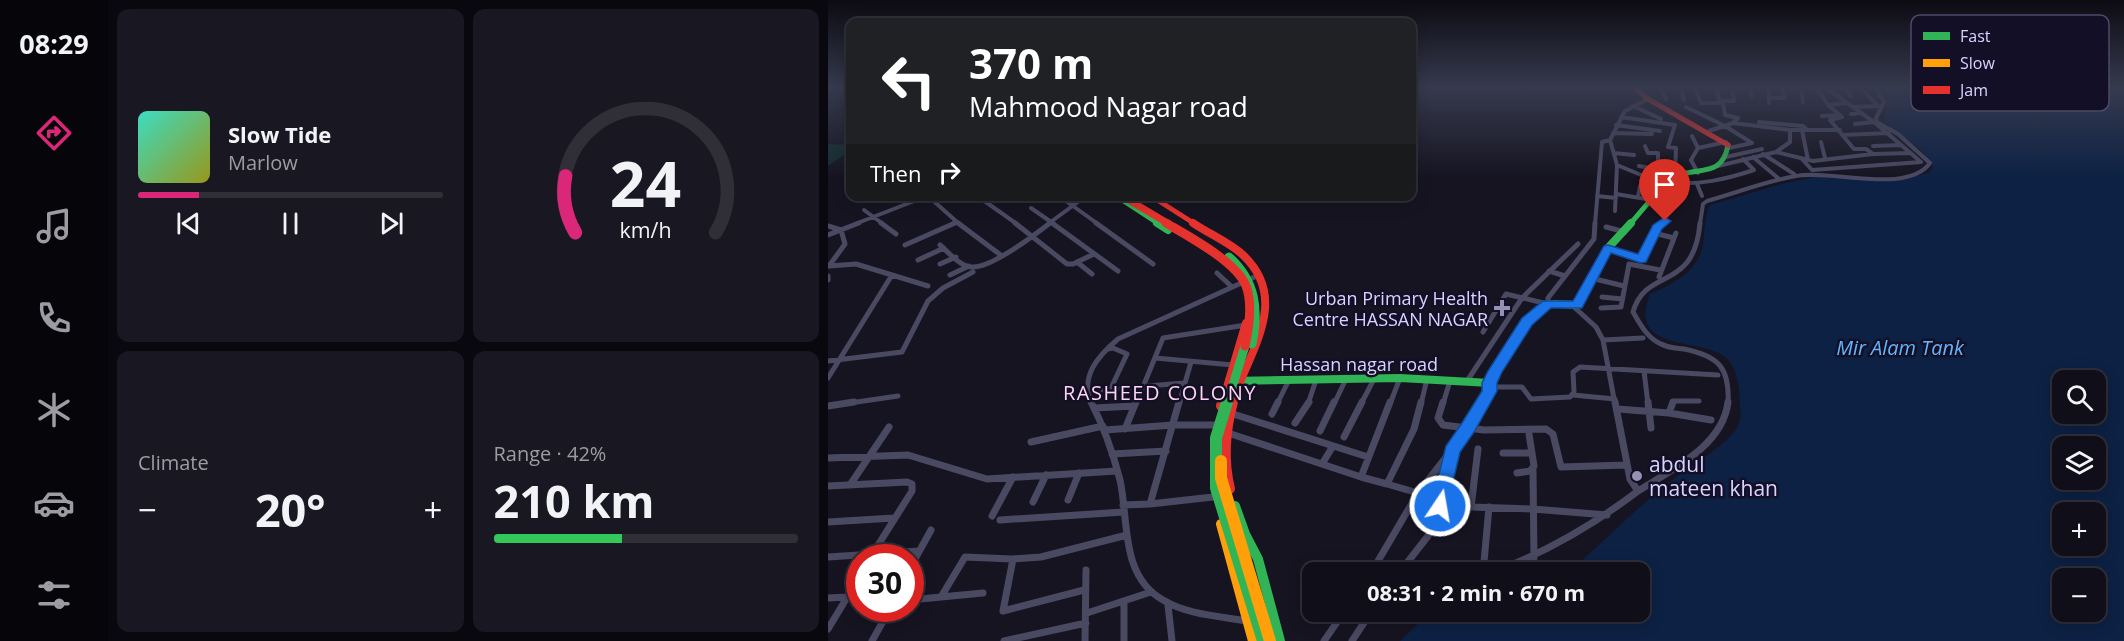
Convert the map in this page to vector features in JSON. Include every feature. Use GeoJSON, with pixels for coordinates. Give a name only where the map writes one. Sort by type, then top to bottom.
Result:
{"type":"FeatureCollection","features":[{"type":"Feature","properties":{"kind":"main road"},"geometry":{"type":"LineString","coordinates":[[1490,385],[1527,322],[1548,304],[1574,307],[1579,303],[1590,278],[1608,248],[1672,179],[1718,166],[1727,149],[1709,131],[1680,118]]}},
{"type":"Feature","properties":{"kind":"main road"},"geometry":{"type":"LineString","coordinates":[[1124,201],[1216,259],[1246,299],[1246,326],[1215,425],[1210,472],[1213,497],[1249,621],[1252,641]]}},
{"type":"Feature","properties":{"kind":"main road"},"geometry":{"type":"LineString","coordinates":[[1130,201],[1229,264],[1245,282],[1249,334],[1216,438],[1215,474],[1216,488],[1263,641]]}},
{"type":"Feature","properties":{"kind":"main road"},"geometry":{"type":"LineString","coordinates":[[1141,201],[1234,260],[1251,283],[1256,298],[1257,326],[1221,437],[1221,478],[1270,641]]}},
{"type":"Feature","properties":{"kind":"main road"},"geometry":{"type":"LineString","coordinates":[[1159,201],[1236,250],[1256,268],[1268,297],[1267,317],[1259,342],[1240,381],[1226,433],[1228,484],[1245,534],[1258,559],[1280,641]]}},
{"type":"Feature","properties":{"kind":"main road","name":"Hassan nagar road"},"geometry":{"type":"LineString","coordinates":[[1229,381],[1400,378],[1467,381],[1490,385]]}},
{"type":"Feature","properties":{"kind":"street"},"geometry":{"type":"LineString","coordinates":[[1615,211],[1617,165],[1610,140],[1620,118]]}},
{"type":"Feature","properties":{"kind":"street"},"geometry":{"type":"LineString","coordinates":[[1672,179],[1676,148],[1668,147],[1676,126],[1676,118]]}},
{"type":"Feature","properties":{"kind":"street"},"geometry":{"type":"LineString","coordinates":[[1685,118],[1725,126],[1752,142],[1727,149]]}},
{"type":"Feature","properties":{"kind":"street"},"geometry":{"type":"LineString","coordinates":[[1709,131],[1733,123],[1737,118]]}},
{"type":"Feature","properties":{"kind":"street"},"geometry":{"type":"LineString","coordinates":[[1838,118],[1830,120],[1854,149],[1866,149],[1874,154]]}},
{"type":"Feature","properties":{"kind":"street"},"geometry":{"type":"LineString","coordinates":[[1801,158],[1812,170],[1921,162],[1868,118]]}},
{"type":"Feature","properties":{"kind":"street"},"geometry":{"type":"LineString","coordinates":[[1523,562],[1574,537],[1607,515],[1696,452],[1720,430],[1730,398],[1728,378],[1720,364],[1697,353],[1672,349],[1648,337],[1633,312],[1640,292],[1648,286],[1673,277],[1688,264],[1698,248],[1701,231],[1699,216],[1703,204],[1798,176],[1901,179],[1925,170],[1930,163],[1898,134],[1877,122],[1875,118]]}},
{"type":"Feature","properties":{"kind":"street"},"geometry":{"type":"LineString","coordinates":[[1759,122],[1803,126],[1804,130]]}},
{"type":"Feature","properties":{"kind":"street"},"geometry":{"type":"LineString","coordinates":[[1855,124],[1874,122]]}},
{"type":"Feature","properties":{"kind":"street"},"geometry":{"type":"LineString","coordinates":[[1733,123],[1791,132],[1802,136]]}},
{"type":"Feature","properties":{"kind":"street"},"geometry":{"type":"LineString","coordinates":[[1616,125],[1660,131]]}},
{"type":"Feature","properties":{"kind":"street"},"geometry":{"type":"LineString","coordinates":[[1791,132],[1804,130],[1888,134]]}},
{"type":"Feature","properties":{"kind":"street"},"geometry":{"type":"LineString","coordinates":[[1804,130],[1802,136],[1808,160]]}},
{"type":"Feature","properties":{"kind":"street"},"geometry":{"type":"LineString","coordinates":[[1776,152],[1790,142],[1791,132]]}},
{"type":"Feature","properties":{"kind":"street"},"geometry":{"type":"LineString","coordinates":[[1613,133],[1652,134]]}},
{"type":"Feature","properties":{"kind":"street"},"geometry":{"type":"LineString","coordinates":[[1692,136],[1698,148]]}},
{"type":"Feature","properties":{"kind":"street"},"geometry":{"type":"LineString","coordinates":[[1483,332],[1506,294],[1548,304],[1548,298],[1594,239],[1602,142],[1610,140]]}},
{"type":"Feature","properties":{"kind":"street"},"geometry":{"type":"LineString","coordinates":[[1821,142],[1825,158]]}},
{"type":"Feature","properties":{"kind":"street"},"geometry":{"type":"LineString","coordinates":[[1873,146],[1901,145]]}},
{"type":"Feature","properties":{"kind":"street"},"geometry":{"type":"LineString","coordinates":[[1617,165],[1646,177],[1658,168],[1658,152],[1648,153],[1645,146]]}},
{"type":"Feature","properties":{"kind":"street"},"geometry":{"type":"LineString","coordinates":[[1698,148],[1776,152],[1808,160],[1911,153]]}},
{"type":"Feature","properties":{"kind":"street"},"geometry":{"type":"LineString","coordinates":[[1698,148],[1691,160],[1698,173]]}},
{"type":"Feature","properties":{"kind":"street"},"geometry":{"type":"LineString","coordinates":[[1718,166],[1753,157],[1762,152]]}},
{"type":"Feature","properties":{"kind":"street"},"geometry":{"type":"LineString","coordinates":[[1762,152],[1794,174]]}},
{"type":"Feature","properties":{"kind":"street"},"geometry":{"type":"LineString","coordinates":[[1614,153],[1634,155]]}},
{"type":"Feature","properties":{"kind":"street"},"geometry":{"type":"LineString","coordinates":[[1753,157],[1779,178]]}},
{"type":"Feature","properties":{"kind":"street"},"geometry":{"type":"LineString","coordinates":[[1639,166],[1672,179],[1697,184],[1754,170],[1743,159]]}},
{"type":"Feature","properties":{"kind":"street"},"geometry":{"type":"LineString","coordinates":[[1697,184],[1702,196]]}},
{"type":"Feature","properties":{"kind":"street"},"geometry":{"type":"LineString","coordinates":[[1638,197],[1640,186]]}},
{"type":"Feature","properties":{"kind":"street"},"geometry":{"type":"LineString","coordinates":[[1597,196],[1638,197],[1652,200]]}},
{"type":"Feature","properties":{"kind":"street"},"geometry":{"type":"LineString","coordinates":[[828,235],[916,201]]}},
{"type":"Feature","properties":{"kind":"street"},"geometry":{"type":"LineString","coordinates":[[934,201],[1002,256]]}},
{"type":"Feature","properties":{"kind":"street"},"geometry":{"type":"LineString","coordinates":[[984,201],[1032,235],[1067,264],[1094,254]]}},
{"type":"Feature","properties":{"kind":"street"},"geometry":{"type":"LineString","coordinates":[[1065,201],[1153,264]]}},
{"type":"Feature","properties":{"kind":"street"},"geometry":{"type":"LineString","coordinates":[[918,260],[942,246],[969,266],[980,267],[1002,256],[1080,201]]}},
{"type":"Feature","properties":{"kind":"street"},"geometry":{"type":"LineString","coordinates":[[1031,208],[1118,271]]}},
{"type":"Feature","properties":{"kind":"street"},"geometry":{"type":"LineString","coordinates":[[864,210],[896,234]]}},
{"type":"Feature","properties":{"kind":"street"},"geometry":{"type":"LineString","coordinates":[[1608,248],[1643,258],[1654,234],[1665,221]]}},
{"type":"Feature","properties":{"kind":"street"},"geometry":{"type":"LineString","coordinates":[[905,245],[957,222]]}},
{"type":"Feature","properties":{"kind":"street"},"geometry":{"type":"LineString","coordinates":[[828,226],[841,230]]}},
{"type":"Feature","properties":{"kind":"street"},"geometry":{"type":"LineString","coordinates":[[1606,226],[1625,232]]}},
{"type":"Feature","properties":{"kind":"street"},"geometry":{"type":"LineString","coordinates":[[829,267],[845,244],[841,230]]}},
{"type":"Feature","properties":{"kind":"street"},"geometry":{"type":"LineString","coordinates":[[1654,234],[1675,236],[1659,277]]}},
{"type":"Feature","properties":{"kind":"street"},"geometry":{"type":"LineString","coordinates":[[1467,381],[1522,298],[1578,244]]}},
{"type":"Feature","properties":{"kind":"street"},"geometry":{"type":"LineString","coordinates":[[1601,308],[1619,308],[1629,255]]}},
{"type":"Feature","properties":{"kind":"street"},"geometry":{"type":"LineString","coordinates":[[940,264],[956,257]]}},
{"type":"Feature","properties":{"kind":"street"},"geometry":{"type":"LineString","coordinates":[[1077,262],[1092,274]]}},
{"type":"Feature","properties":{"kind":"street"},"geometry":{"type":"LineString","coordinates":[[829,267],[856,264],[928,286]]}},
{"type":"Feature","properties":{"kind":"street"},"geometry":{"type":"LineString","coordinates":[[1629,264],[1660,270]]}},
{"type":"Feature","properties":{"kind":"street"},"geometry":{"type":"LineString","coordinates":[[950,275],[969,266]]}},
{"type":"Feature","properties":{"kind":"street"},"geometry":{"type":"LineString","coordinates":[[828,362],[902,352],[913,338],[922,312],[930,299],[973,272]]}},
{"type":"Feature","properties":{"kind":"street"},"geometry":{"type":"LineString","coordinates":[[1549,272],[1565,276]]}},
{"type":"Feature","properties":{"kind":"street"},"geometry":{"type":"LineString","coordinates":[[1217,273],[1236,285]]}},
{"type":"Feature","properties":{"kind":"street"},"geometry":{"type":"LineString","coordinates":[[828,378],[892,275]]}},
{"type":"Feature","properties":{"kind":"street"},"geometry":{"type":"LineString","coordinates":[[1249,621],[1168,605],[1151,592],[1140,579],[1126,535],[1117,471],[1104,428],[1086,391],[1092,368],[1104,350],[1119,339],[1259,275]]}},
{"type":"Feature","properties":{"kind":"street"},"geometry":{"type":"LineString","coordinates":[[1590,278],[1624,286]]}},
{"type":"Feature","properties":{"kind":"street"},"geometry":{"type":"LineString","coordinates":[[1602,297],[1622,299]]}},
{"type":"Feature","properties":{"kind":"street"},"geometry":{"type":"LineString","coordinates":[[1574,307],[1596,327],[1603,340],[1630,479],[1638,491]]}},
{"type":"Feature","properties":{"kind":"street"},"geometry":{"type":"LineString","coordinates":[[1125,429],[1163,338],[1246,326]]}},
{"type":"Feature","properties":{"kind":"street"},"geometry":{"type":"LineString","coordinates":[[1603,340],[1642,338]]}},
{"type":"Feature","properties":{"kind":"street"},"geometry":{"type":"LineString","coordinates":[[1104,350],[1113,348],[1127,354],[1111,388]]}},
{"type":"Feature","properties":{"kind":"street"},"geometry":{"type":"LineString","coordinates":[[1155,358],[1233,365]]}},
{"type":"Feature","properties":{"kind":"street"},"geometry":{"type":"LineString","coordinates":[[1150,504],[1191,362]]}},
{"type":"Feature","properties":{"kind":"street"},"geometry":{"type":"LineString","coordinates":[[1573,395],[1575,368],[1718,375]]}},
{"type":"Feature","properties":{"kind":"street"},"geometry":{"type":"LineString","coordinates":[[1644,371],[1652,428]]}},
{"type":"Feature","properties":{"kind":"street"},"geometry":{"type":"LineString","coordinates":[[1361,477],[1400,378]]}},
{"type":"Feature","properties":{"kind":"street"},"geometry":{"type":"LineString","coordinates":[[1320,431],[1346,379]]}},
{"type":"Feature","properties":{"kind":"street"},"geometry":{"type":"LineString","coordinates":[[1344,437],[1374,379]]}},
{"type":"Feature","properties":{"kind":"street"},"geometry":{"type":"LineString","coordinates":[[1387,484],[1414,429],[1427,379]]}},
{"type":"Feature","properties":{"kind":"street"},"geometry":{"type":"LineString","coordinates":[[1272,414],[1289,380]]}},
{"type":"Feature","properties":{"kind":"street"},"geometry":{"type":"LineString","coordinates":[[1295,423],[1309,402],[1316,380]]}},
{"type":"Feature","properties":{"kind":"street"},"geometry":{"type":"LineString","coordinates":[[1450,381],[1439,422],[1443,425],[1468,428],[1550,430],[1562,467],[1628,465]]}},
{"type":"Feature","properties":{"kind":"street"},"geometry":{"type":"LineString","coordinates":[[1086,391],[1184,383]]}},
{"type":"Feature","properties":{"kind":"street"},"geometry":{"type":"LineString","coordinates":[[1377,562],[1418,493],[1468,428],[1490,385],[1522,387],[1531,399],[1573,395],[1615,399]]}},
{"type":"Feature","properties":{"kind":"street"},"geometry":{"type":"LineString","coordinates":[[828,406],[898,396]]}},
{"type":"Feature","properties":{"kind":"street"},"geometry":{"type":"LineString","coordinates":[[1669,413],[1673,408],[1673,401],[1699,401]]}},
{"type":"Feature","properties":{"kind":"street"},"geometry":{"type":"LineString","coordinates":[[1095,408],[1134,406]]}},
{"type":"Feature","properties":{"kind":"street"},"geometry":{"type":"LineString","coordinates":[[1618,409],[1669,413],[1711,420]]}},
{"type":"Feature","properties":{"kind":"street"},"geometry":{"type":"LineString","coordinates":[[1230,413],[1368,457]]}},
{"type":"Feature","properties":{"kind":"street"},"geometry":{"type":"LineString","coordinates":[[1031,442],[1104,428],[1215,425]]}},
{"type":"Feature","properties":{"kind":"street"},"geometry":{"type":"LineString","coordinates":[[850,485],[889,427]]}},
{"type":"Feature","properties":{"kind":"street"},"geometry":{"type":"LineString","coordinates":[[1226,433],[1418,493]]}},
{"type":"Feature","properties":{"kind":"street"},"geometry":{"type":"LineString","coordinates":[[1529,434],[1533,470],[1534,558]]}},
{"type":"Feature","properties":{"kind":"street"},"geometry":{"type":"LineString","coordinates":[[1322,464],[1334,446]]}},
{"type":"Feature","properties":{"kind":"street"},"geometry":{"type":"LineString","coordinates":[[1471,507],[1478,449]]}},
{"type":"Feature","properties":{"kind":"street"},"geometry":{"type":"LineString","coordinates":[[1408,562],[1428,536],[1440,506],[1452,450]]}},
{"type":"Feature","properties":{"kind":"street"},"geometry":{"type":"LineString","coordinates":[[1112,454],[1166,451]]}},
{"type":"Feature","properties":{"kind":"street"},"geometry":{"type":"LineString","coordinates":[[1503,453],[1532,453]]}},
{"type":"Feature","properties":{"kind":"street"},"geometry":{"type":"LineString","coordinates":[[828,458],[908,455],[987,479],[1117,471]]}},
{"type":"Feature","properties":{"kind":"street"},"geometry":{"type":"LineString","coordinates":[[1517,473],[1533,470]]}},
{"type":"Feature","properties":{"kind":"street"},"geometry":{"type":"LineString","coordinates":[[1068,500],[1079,473]]}},
{"type":"Feature","properties":{"kind":"street"},"geometry":{"type":"LineString","coordinates":[[1033,502],[1046,475]]}},
{"type":"Feature","properties":{"kind":"street"},"geometry":{"type":"LineString","coordinates":[[1013,477],[996,518],[1124,508],[1213,497]]}},
{"type":"Feature","properties":{"kind":"street"},"geometry":{"type":"LineString","coordinates":[[828,486],[907,482],[912,484],[912,490],[878,544]]}},
{"type":"Feature","properties":{"kind":"street"},"geometry":{"type":"LineString","coordinates":[[1440,506],[1533,509],[1607,515]]}},
{"type":"Feature","properties":{"kind":"street"},"geometry":{"type":"LineString","coordinates":[[1484,562],[1489,507]]}},
{"type":"Feature","properties":{"kind":"street"},"geometry":{"type":"LineString","coordinates":[[828,522],[894,518]]}},
{"type":"Feature","properties":{"kind":"street"},"geometry":{"type":"LineString","coordinates":[[923,544],[931,530]]}},
{"type":"Feature","properties":{"kind":"street"},"geometry":{"type":"LineString","coordinates":[[941,597],[965,557],[988,555],[1013,559],[1070,552],[1126,535]]}},
{"type":"Feature","properties":{"kind":"street"},"geometry":{"type":"LineString","coordinates":[[828,557],[846,557]]}},
{"type":"Feature","properties":{"kind":"street"},"geometry":{"type":"LineString","coordinates":[[1013,559],[1003,611],[1084,590]]}},
{"type":"Feature","properties":{"kind":"street"},"geometry":{"type":"LineString","coordinates":[[1085,641],[1086,570]]}},
{"type":"Feature","properties":{"kind":"street"},"geometry":{"type":"LineString","coordinates":[[1087,613],[1151,592]]}},
{"type":"Feature","properties":{"kind":"street"},"geometry":{"type":"LineString","coordinates":[[924,599],[983,593]]}},
{"type":"Feature","properties":{"kind":"street"},"geometry":{"type":"LineString","coordinates":[[828,598],[846,597]]}},
{"type":"Feature","properties":{"kind":"street"},"geometry":{"type":"LineString","coordinates":[[828,629],[846,599]]}},
{"type":"Feature","properties":{"kind":"street"},"geometry":{"type":"LineString","coordinates":[[1124,601],[1124,641]]}},
{"type":"Feature","properties":{"kind":"street"},"geometry":{"type":"LineString","coordinates":[[1168,605],[1172,641]]}},
{"type":"Feature","properties":{"kind":"street"},"geometry":{"type":"LineString","coordinates":[[872,641],[883,622]]}},
{"type":"Feature","properties":{"kind":"street"},"geometry":{"type":"LineString","coordinates":[[1324,641],[1337,622]]}},
{"type":"Feature","properties":{"kind":"street"},"geometry":{"type":"LineString","coordinates":[[1352,641],[1364,622]]}},
{"type":"Feature","properties":{"kind":"street"},"geometry":{"type":"LineString","coordinates":[[1004,641],[1086,623]]}},
{"type":"Feature","properties":{"kind":"green space"},"geometry":{"type":"Polygon","coordinates":[[[828,144],[846,145],[846,154],[828,166],[828,144]]]}},
{"type":"Feature","properties":{"kind":"water","name":"Mir Alam Tank"},"geometry":{"type":"Polygon","coordinates":[[[1884,118],[2124,118],[2124,641],[1400,641],[1421,622],[1650,622],[1650,562],[1580,562],[1653,495],[1728,439],[1739,422],[1740,394],[1735,371],[1729,361],[1719,353],[1659,336],[1649,327],[1645,314],[1650,294],[1676,281],[1697,261],[1701,253],[1710,205],[1785,183],[1816,177],[1904,180],[1930,172],[1933,166],[1922,151],[1884,122],[1884,118]]]}},
{"type":"Feature","properties":{"kind":"traffic: fast"},"geometry":{"type":"LineString","coordinates":[[1229,381],[1400,378],[1490,383],[1523,327],[1540,308],[1552,304],[1577,305],[1608,248],[1673,178],[1714,168],[1726,157],[1728,145]]}},
{"type":"Feature","properties":{"kind":"traffic: fast"},"geometry":{"type":"LineString","coordinates":[[1124,201],[1168,230]]}},
{"type":"Feature","properties":{"kind":"traffic: fast"},"geometry":{"type":"LineString","coordinates":[[1229,257],[1246,275],[1254,296],[1256,320],[1252,344]]}},
{"type":"Feature","properties":{"kind":"traffic: fast"},"geometry":{"type":"LineString","coordinates":[[1245,346],[1216,438],[1216,488],[1263,641]]}},
{"type":"Feature","properties":{"kind":"traffic: fast"},"geometry":{"type":"LineString","coordinates":[[1235,506],[1245,534],[1258,559],[1280,641]]}},
{"type":"Feature","properties":{"kind":"traffic: slow"},"geometry":{"type":"LineString","coordinates":[[1221,461],[1221,478],[1270,641]]}},
{"type":"Feature","properties":{"kind":"traffic: slow"},"geometry":{"type":"LineString","coordinates":[[1221,524],[1253,641]]}},
{"type":"Feature","properties":{"kind":"traffic: jam"},"geometry":{"type":"LineString","coordinates":[[1682,118],[1728,145]]}},
{"type":"Feature","properties":{"kind":"traffic: jam"},"geometry":{"type":"LineString","coordinates":[[1130,201],[1208,250],[1238,274],[1245,283],[1249,296],[1249,324],[1245,346]]}},
{"type":"Feature","properties":{"kind":"traffic: jam"},"geometry":{"type":"LineString","coordinates":[[1159,201],[1244,256],[1258,272],[1265,289],[1266,306],[1263,324],[1241,377],[1229,418],[1225,453],[1230,489]]}},
{"type":"Feature","properties":{"kind":"traffic: jam"},"geometry":{"type":"LineString","coordinates":[[1221,406],[1246,323]]}},
{"type":"Feature","properties":{"kind":"place","name":"Urban Primary Health Centre HASSAN NAGAR"},"geometry":{"type":"Point","coordinates":[1502,308]}},
{"type":"Feature","properties":{"kind":"place","name":"abdul mateen khan"},"geometry":{"type":"Point","coordinates":[1637,476]}},
{"type":"Feature","properties":{"kind":"district","name":"RASHEED COLONY"},"geometry":{"type":"Point","coordinates":[1160,392]}},
{"type":"Feature","properties":{"kind":"route"},"geometry":{"type":"LineString","coordinates":[[1440,506],[1452,450],[1468,428],[1489,391],[1490,383],[1503,358],[1527,322],[1537,311],[1548,304],[1571,307],[1577,305],[1608,248],[1639,259],[1643,258],[1657,227],[1665,221]]}}]}
